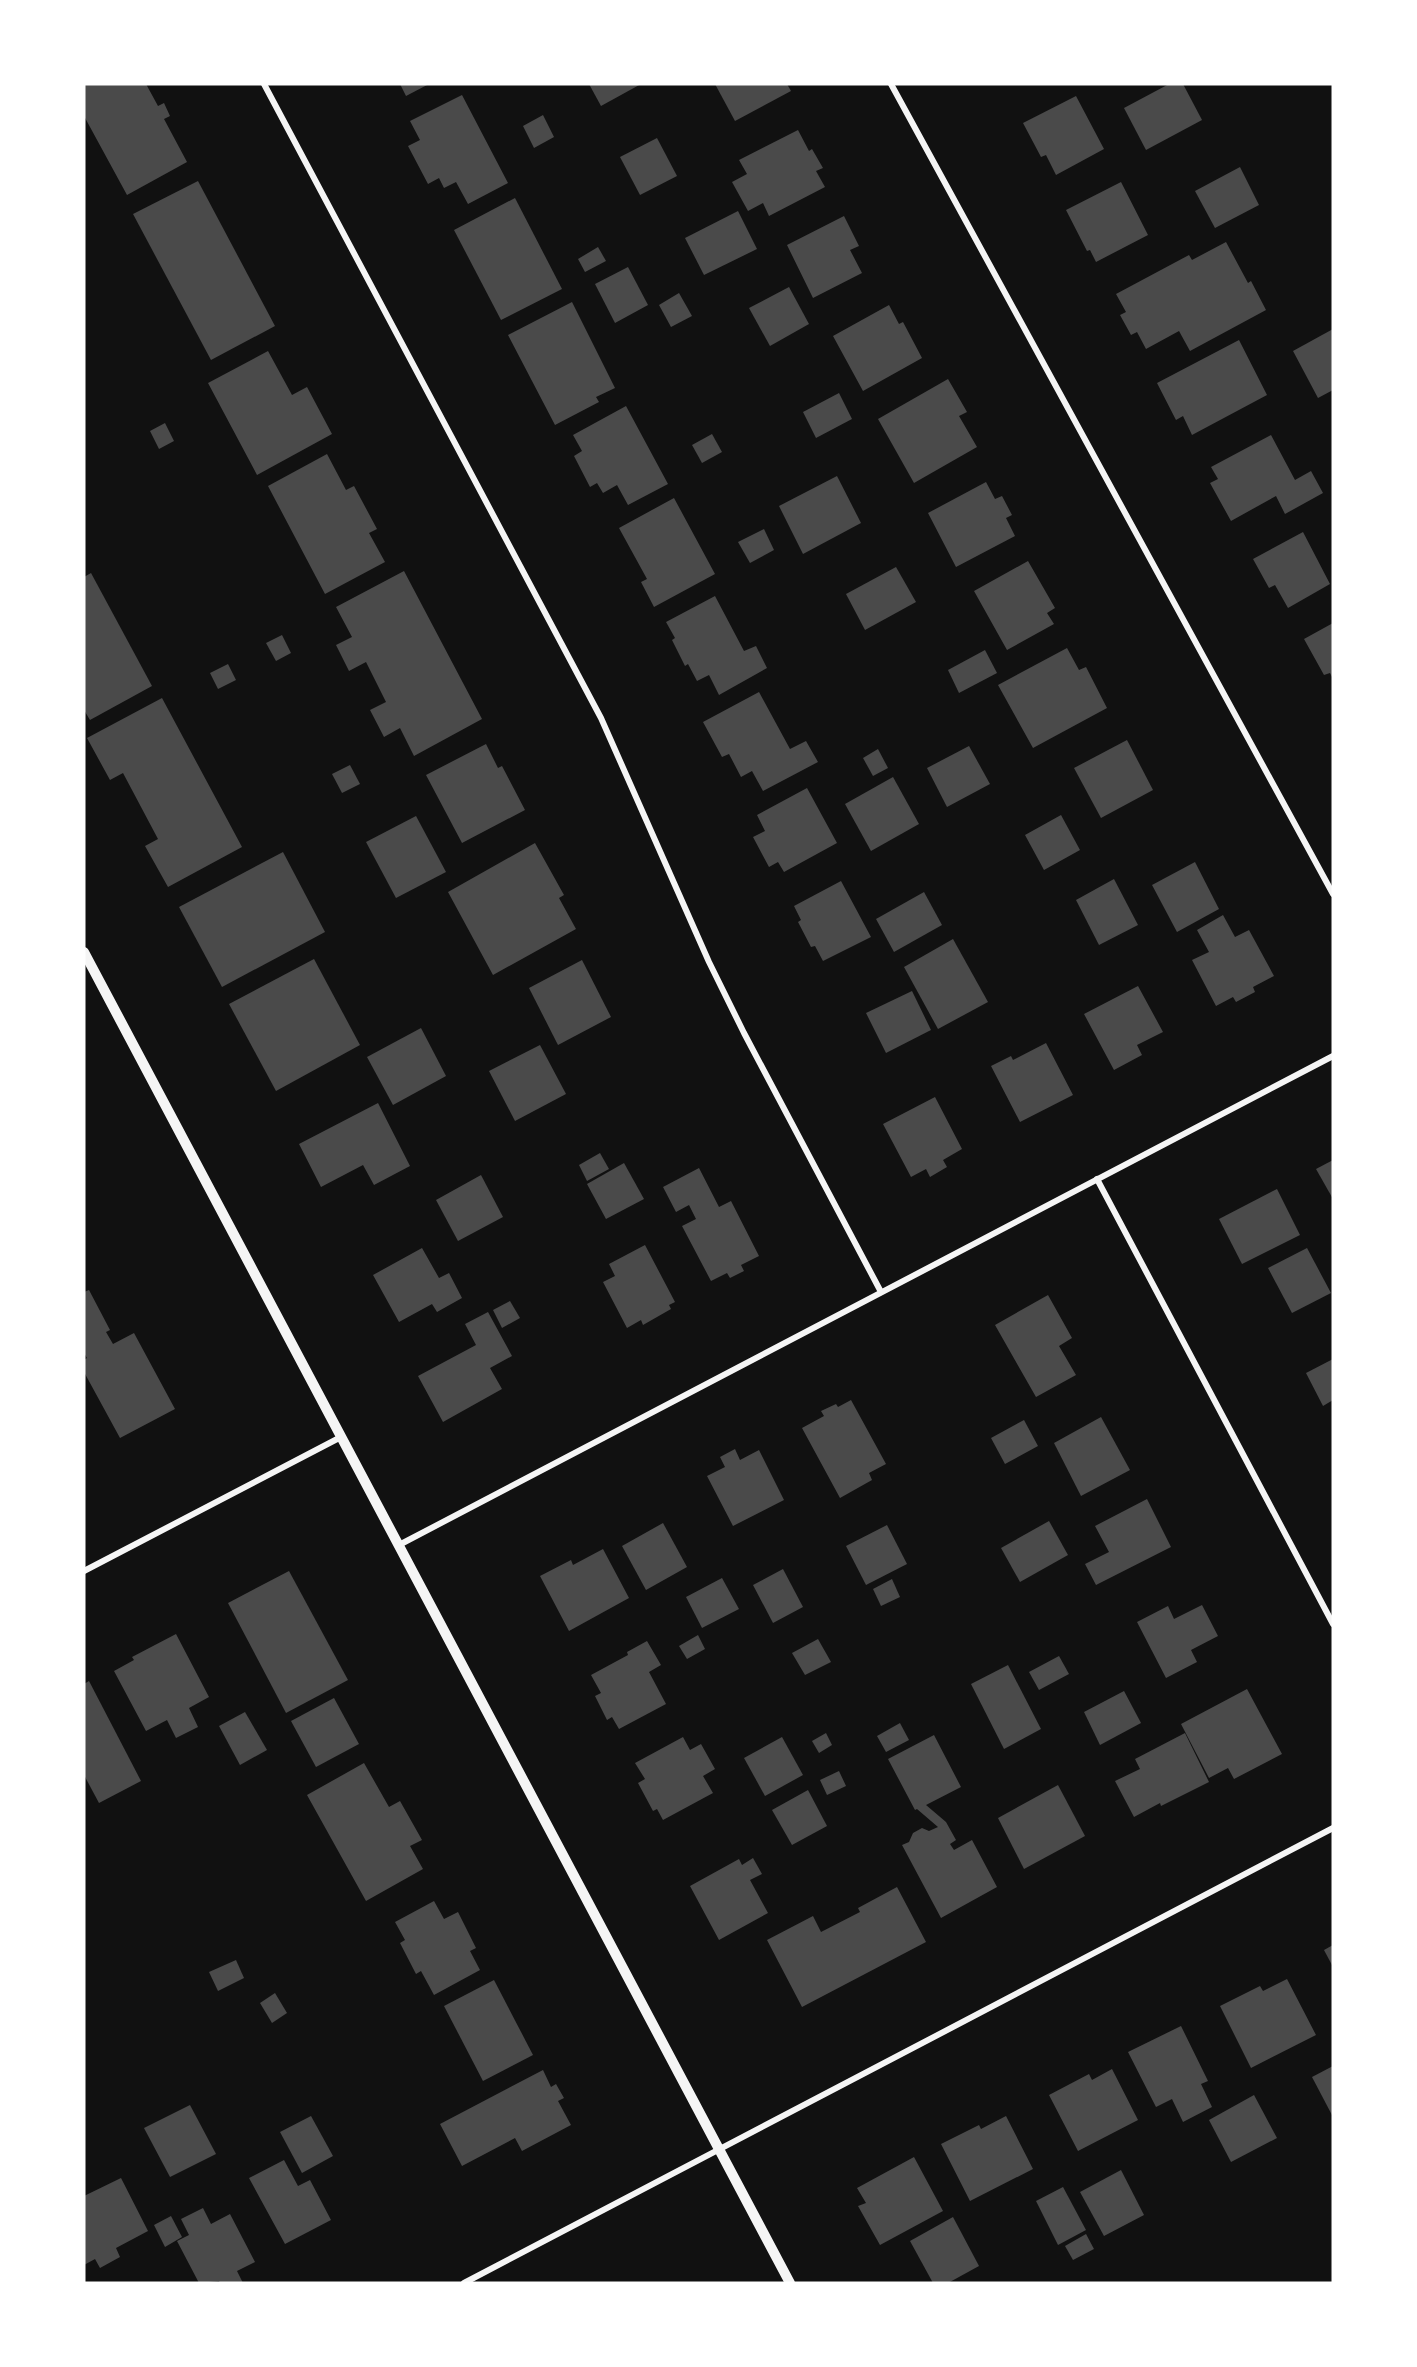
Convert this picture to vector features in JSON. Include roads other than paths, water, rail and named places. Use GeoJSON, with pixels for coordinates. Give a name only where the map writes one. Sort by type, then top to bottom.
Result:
{"type":"FeatureCollection","features":[{"type":"Feature","properties":{"kind":"street"},"geometry":{"type":"LineString","coordinates":[[264,84],[602,718],[709,962],[744,1033],[882,1292]]}},
{"type":"Feature","properties":{"kind":"street"},"geometry":{"type":"LineString","coordinates":[[891,84],[1333,894]]}},
{"type":"Feature","properties":{"kind":"street"},"geometry":{"type":"LineString","coordinates":[[84,952],[790,2283]]}},
{"type":"Feature","properties":{"kind":"street"},"geometry":{"type":"LineString","coordinates":[[399,1545],[1333,1056]]}},
{"type":"Feature","properties":{"kind":"street"},"geometry":{"type":"LineString","coordinates":[[1097,1179],[1333,1624]]}},
{"type":"Feature","properties":{"kind":"street"},"geometry":{"type":"LineString","coordinates":[[84,1571],[342,1437]]}},
{"type":"Feature","properties":{"kind":"street"},"geometry":{"type":"LineString","coordinates":[[464,2283],[1333,1828]]}}]}
